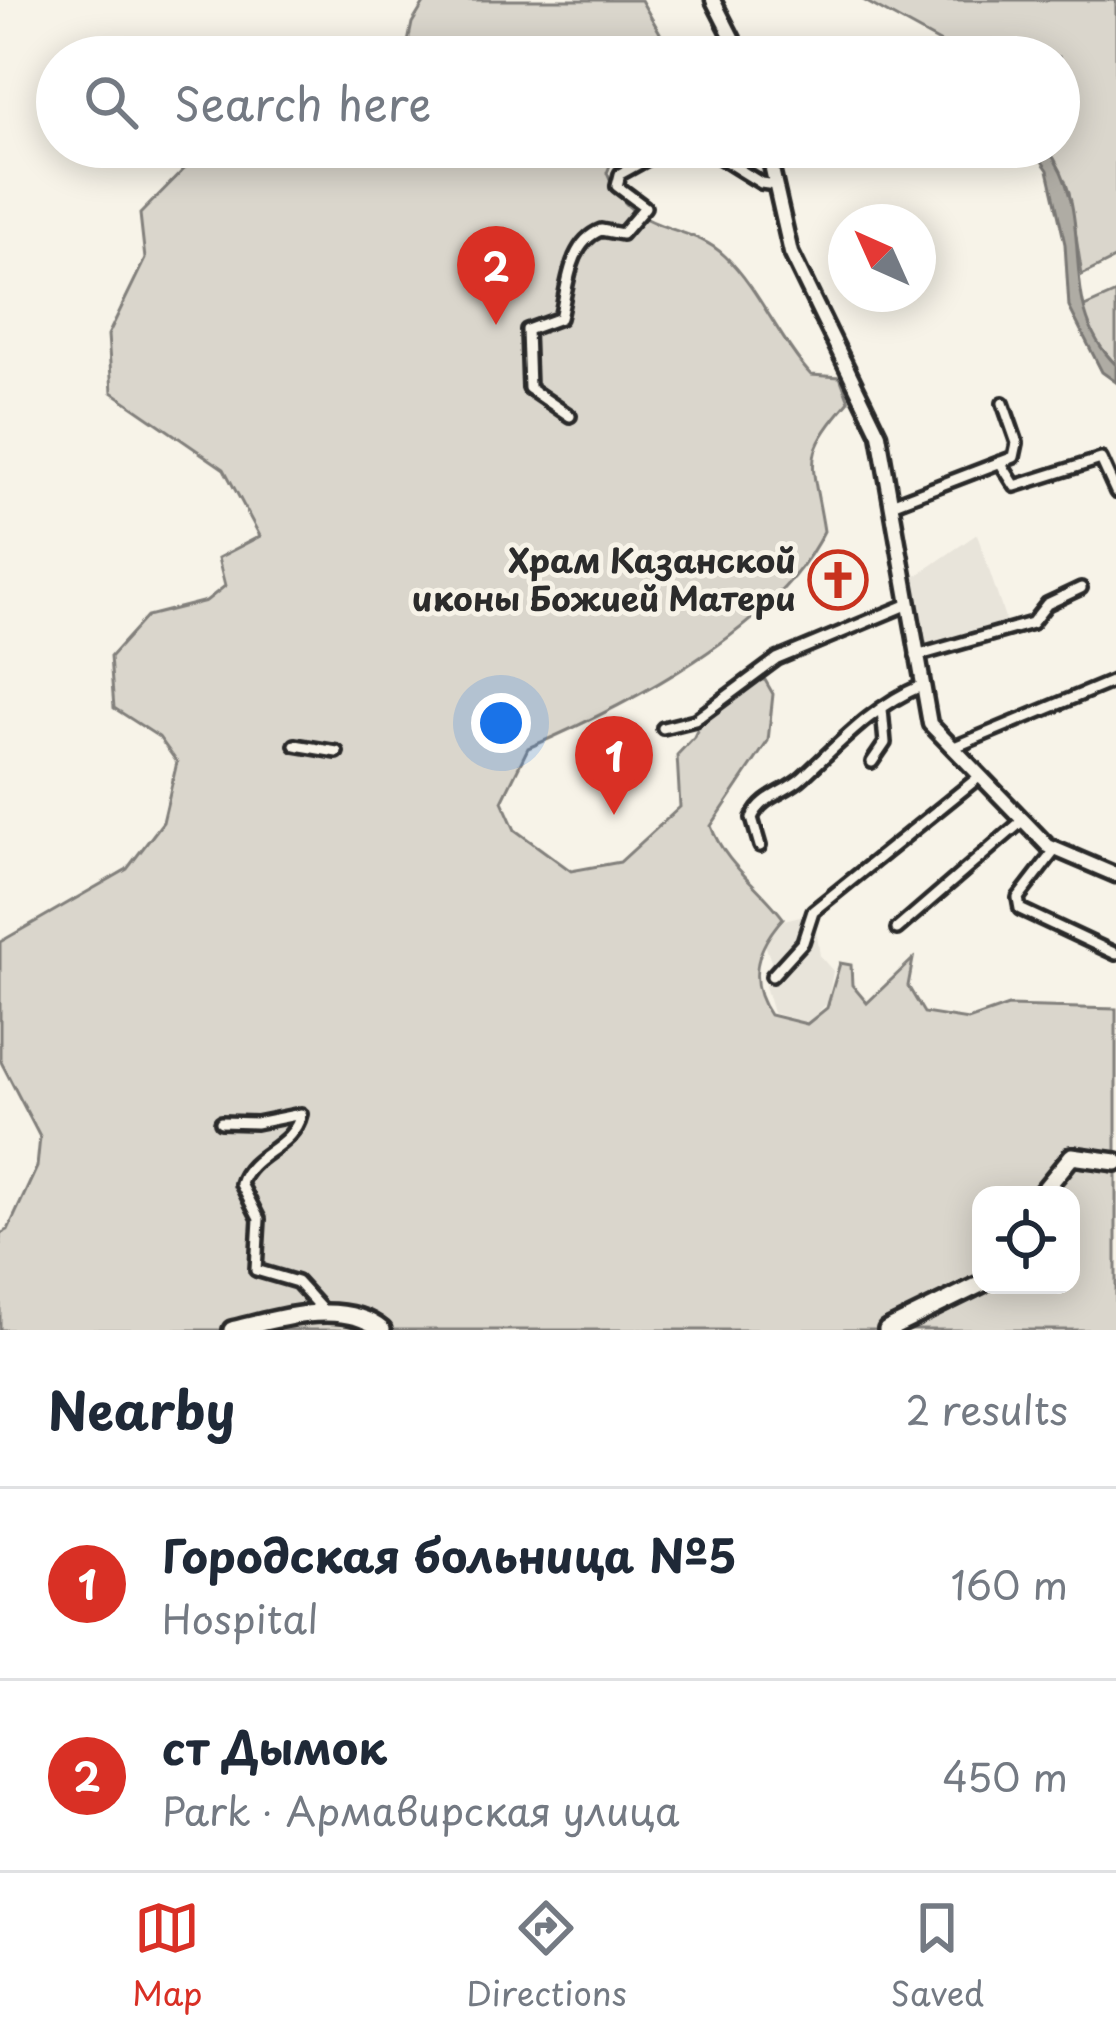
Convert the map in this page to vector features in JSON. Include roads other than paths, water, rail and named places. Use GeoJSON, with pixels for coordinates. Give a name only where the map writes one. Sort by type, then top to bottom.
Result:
{"type":"FeatureCollection","features":[{"type":"Feature","properties":{"kind":"highway"},"geometry":{"type":"LineString","coordinates":[[1047,1186],[1072,1156],[1116,1162]]}},
{"type":"Feature","properties":{"kind":"highway"},"geometry":{"type":"LineString","coordinates":[[887,1330],[972,1288]]}},
{"type":"Feature","properties":{"kind":"highway"},"geometry":{"type":"LineString","coordinates":[[232,1330],[293,1314],[361,1318],[382,1330]]}},
{"type":"Feature","properties":{"kind":"main road"},"geometry":{"type":"LineString","coordinates":[[713,0],[731,36]]}},
{"type":"Feature","properties":{"kind":"main road"},"geometry":{"type":"LineString","coordinates":[[771,168],[785,235],[874,418],[894,503],[930,724],[1055,850],[1116,875]]}},
{"type":"Feature","properties":{"kind":"street"},"geometry":{"type":"LineString","coordinates":[[570,416],[529,388],[527,330],[560,317],[574,259],[586,239],[596,231],[622,234],[638,221],[646,207],[617,186],[620,174],[631,168]]}},
{"type":"Feature","properties":{"kind":"street"},"geometry":{"type":"LineString","coordinates":[[737,168],[761,183],[775,185]]}},
{"type":"Feature","properties":{"kind":"street"},"geometry":{"type":"LineString","coordinates":[[894,503],[1014,457],[1018,448],[1003,403]]}},
{"type":"Feature","properties":{"kind":"street"},"geometry":{"type":"LineString","coordinates":[[1000,462],[1015,486],[1101,459],[1116,491]]}},
{"type":"Feature","properties":{"kind":"street"},"geometry":{"type":"LineString","coordinates":[[916,656],[1032,623],[1050,602],[1081,588]]}},
{"type":"Feature","properties":{"kind":"street"},"geometry":{"type":"LineString","coordinates":[[663,728],[695,720],[777,659],[909,604]]}},
{"type":"Feature","properties":{"kind":"street"},"geometry":{"type":"LineString","coordinates":[[952,748],[1116,680]]}},
{"type":"Feature","properties":{"kind":"street"},"geometry":{"type":"LineString","coordinates":[[760,846],[754,811],[882,709],[921,686]]}},
{"type":"Feature","properties":{"kind":"street"},"geometry":{"type":"LineString","coordinates":[[872,762],[885,742],[882,709]]}},
{"type":"Feature","properties":{"kind":"street"},"geometry":{"type":"LineString","coordinates":[[296,745],[337,752]]}},
{"type":"Feature","properties":{"kind":"street"},"geometry":{"type":"LineString","coordinates":[[772,976],[803,942],[813,911],[979,777]]}},
{"type":"Feature","properties":{"kind":"street"},"geometry":{"type":"LineString","coordinates":[[897,929],[1022,821]]}},
{"type":"Feature","properties":{"kind":"street"},"geometry":{"type":"LineString","coordinates":[[1055,850],[1018,898],[1020,909],[1116,954]]}},
{"type":"Feature","properties":{"kind":"street"},"geometry":{"type":"LineString","coordinates":[[221,1123],[301,1114],[296,1130],[244,1174],[241,1184],[260,1219],[256,1270],[297,1282],[327,1315]]}},
{"type":"Feature","properties":{"kind":"place","name":"ст Дымок"},"geometry":{"type":"Point","coordinates":[496,325]}},
{"type":"Feature","properties":{"kind":"place","name":"Храм Казанской иконы Божией Матери"},"geometry":{"type":"Point","coordinates":[838,580]}},
{"type":"Feature","properties":{"kind":"place","name":"Городская больница №5"},"geometry":{"type":"Point","coordinates":[614,815]}}]}
